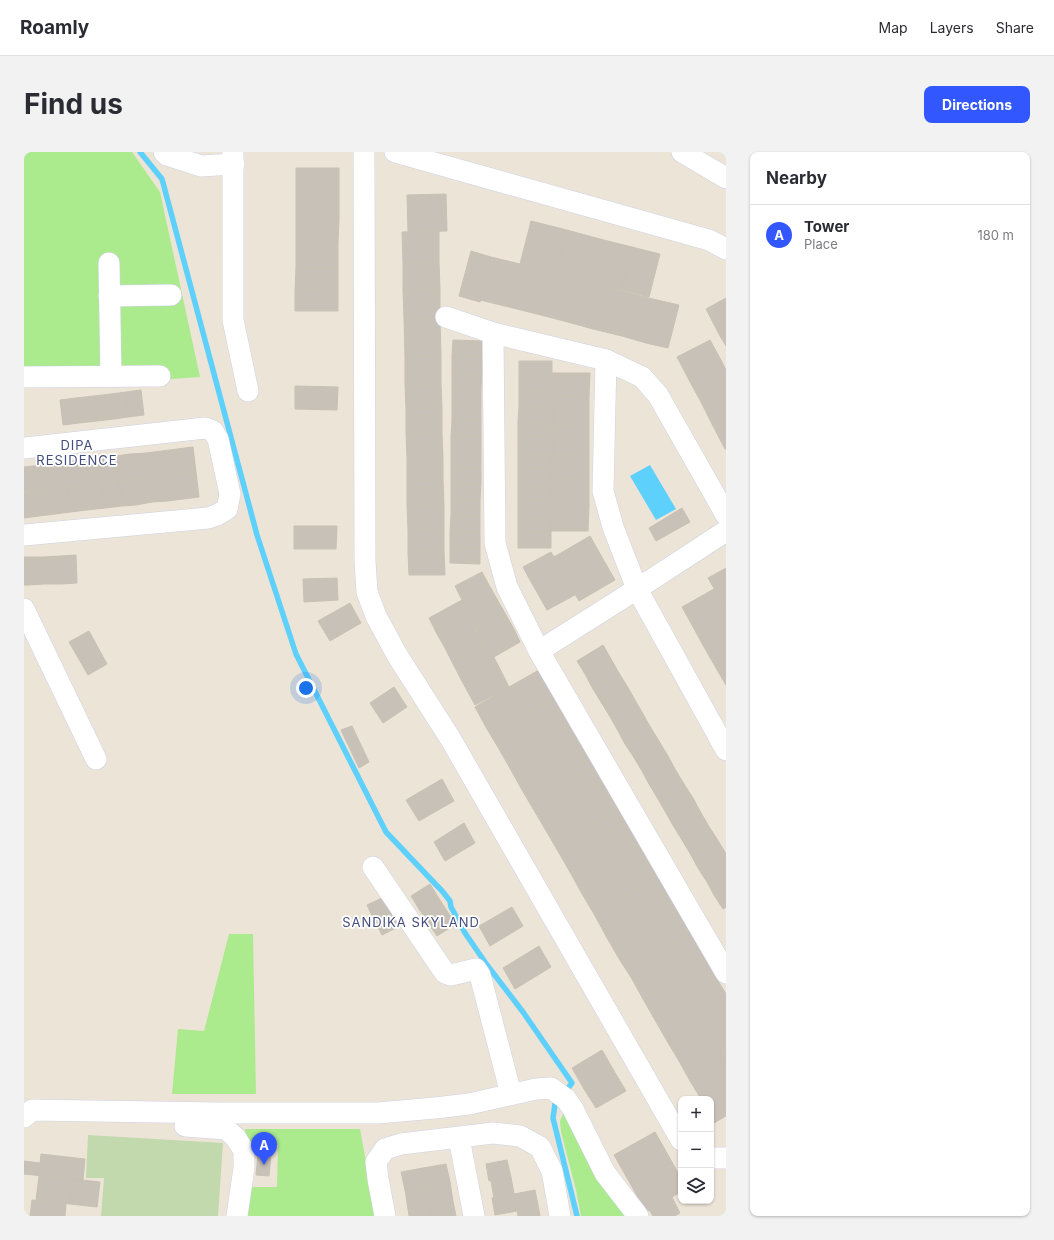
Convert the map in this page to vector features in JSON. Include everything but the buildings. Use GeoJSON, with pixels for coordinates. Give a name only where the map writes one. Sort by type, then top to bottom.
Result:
{"type":"FeatureCollection","features":[{"type":"Feature","properties":{"kind":"street"},"geometry":{"type":"LineString","coordinates":[[164,152],[167,155],[201,166],[234,158],[232,320],[248,390]]}},
{"type":"Feature","properties":{"kind":"street"},"geometry":{"type":"LineString","coordinates":[[364,152],[365,553],[367,592],[376,616],[397,655],[450,738],[678,1135]]}},
{"type":"Feature","properties":{"kind":"street"},"geometry":{"type":"LineString","coordinates":[[395,152],[709,240],[726,249]]}},
{"type":"Feature","properties":{"kind":"street"},"geometry":{"type":"LineString","coordinates":[[682,152],[726,178]]}},
{"type":"Feature","properties":{"kind":"street"},"geometry":{"type":"LineString","coordinates":[[109,263],[111,376]]}},
{"type":"Feature","properties":{"kind":"street"},"geometry":{"type":"LineString","coordinates":[[109,296],[171,295]]}},
{"type":"Feature","properties":{"kind":"street"},"geometry":{"type":"LineString","coordinates":[[446,317],[493,333],[606,360],[642,377],[658,395],[726,515]]}},
{"type":"Feature","properties":{"kind":"street"},"geometry":{"type":"LineString","coordinates":[[493,333],[495,543],[507,587],[539,651],[726,971]]}},
{"type":"Feature","properties":{"kind":"street"},"geometry":{"type":"LineString","coordinates":[[606,360],[603,490],[613,527],[637,589],[726,750]]}},
{"type":"Feature","properties":{"kind":"street"},"geometry":{"type":"LineString","coordinates":[[24,377],[160,376]]}},
{"type":"Feature","properties":{"kind":"street"},"geometry":{"type":"LineString","coordinates":[[24,448],[205,428],[213,431],[218,439],[230,494],[227,509],[208,518],[24,535]]}},
{"type":"Feature","properties":{"kind":"street"},"geometry":{"type":"LineString","coordinates":[[539,651],[726,531]]}},
{"type":"Feature","properties":{"kind":"street"},"geometry":{"type":"LineString","coordinates":[[24,609],[96,759]]}},
{"type":"Feature","properties":{"kind":"street"},"geometry":{"type":"LineString","coordinates":[[373,867],[445,973],[451,975],[476,969],[480,975],[511,1094]]}},
{"type":"Feature","properties":{"kind":"street"},"geometry":{"type":"LineString","coordinates":[[24,1117],[32,1110],[219,1113],[378,1113],[469,1104],[536,1088],[558,1094],[573,1109],[605,1173],[638,1216]]}},
{"type":"Feature","properties":{"kind":"street"},"geometry":{"type":"LineString","coordinates":[[24,1122],[150,1124],[226,1129],[236,1138],[244,1151],[244,1168],[237,1216]]}},
{"type":"Feature","properties":{"kind":"street"},"geometry":{"type":"LineString","coordinates":[[385,1216],[376,1162],[385,1149],[401,1144],[493,1133],[520,1136],[540,1147],[552,1171],[560,1216]]}},
{"type":"Feature","properties":{"kind":"street"},"geometry":{"type":"LineString","coordinates":[[460,1138],[474,1216]]}},
{"type":"Feature","properties":{"kind":"street"},"geometry":{"type":"LineString","coordinates":[[714,1158],[726,1158]]}},
{"type":"Feature","properties":{"kind":"green space"},"geometry":{"type":"Polygon","coordinates":[[[24,152],[132,152],[160,192],[200,377],[115,383],[24,386],[24,152]]]}},
{"type":"Feature","properties":{"kind":"green space"},"geometry":{"type":"Polygon","coordinates":[[[229,934],[253,934],[256,1094],[172,1094],[178,1029],[204,1031],[229,934]]]}},
{"type":"Feature","properties":{"kind":"green space"},"geometry":{"type":"Polygon","coordinates":[[[564,1112],[625,1216],[581,1216],[561,1132],[560,1121],[564,1112]]]}},
{"type":"Feature","properties":{"kind":"green space"},"geometry":{"type":"Polygon","coordinates":[[[245,1129],[360,1129],[376,1216],[247,1216],[251,1187],[277,1187],[278,1145],[246,1142],[245,1129]]]}},
{"type":"Feature","properties":{"kind":"green space"},"geometry":{"type":"Polygon","coordinates":[[[88,1135],[223,1143],[218,1216],[101,1216],[104,1178],[86,1178],[88,1135]]]}},
{"type":"Feature","properties":{"kind":"water"},"geometry":{"type":"Polygon","coordinates":[[[650,465],[676,509],[656,520],[630,476],[650,465]]]}},
{"type":"Feature","properties":{"kind":"waterway"},"geometry":{"type":"LineString","coordinates":[[140,152],[162,179],[257,535],[296,654],[386,832],[450,901],[451,907],[465,933],[487,965],[523,1012],[572,1083],[565,1092]]}},
{"type":"Feature","properties":{"kind":"waterway"},"geometry":{"type":"LineString","coordinates":[[559,1099],[555,1104],[553,1118],[577,1216]]}},
{"type":"Feature","properties":{"kind":"place","name":"Tower"},"geometry":{"type":"Point","coordinates":[264,1165]}},
{"type":"Feature","properties":{"kind":"district","name":"DIPA RESIDENCE"},"geometry":{"type":"Point","coordinates":[77,452]}},
{"type":"Feature","properties":{"kind":"district","name":"SANDIKA SKYLAND"},"geometry":{"type":"Point","coordinates":[411,922]}}]}
